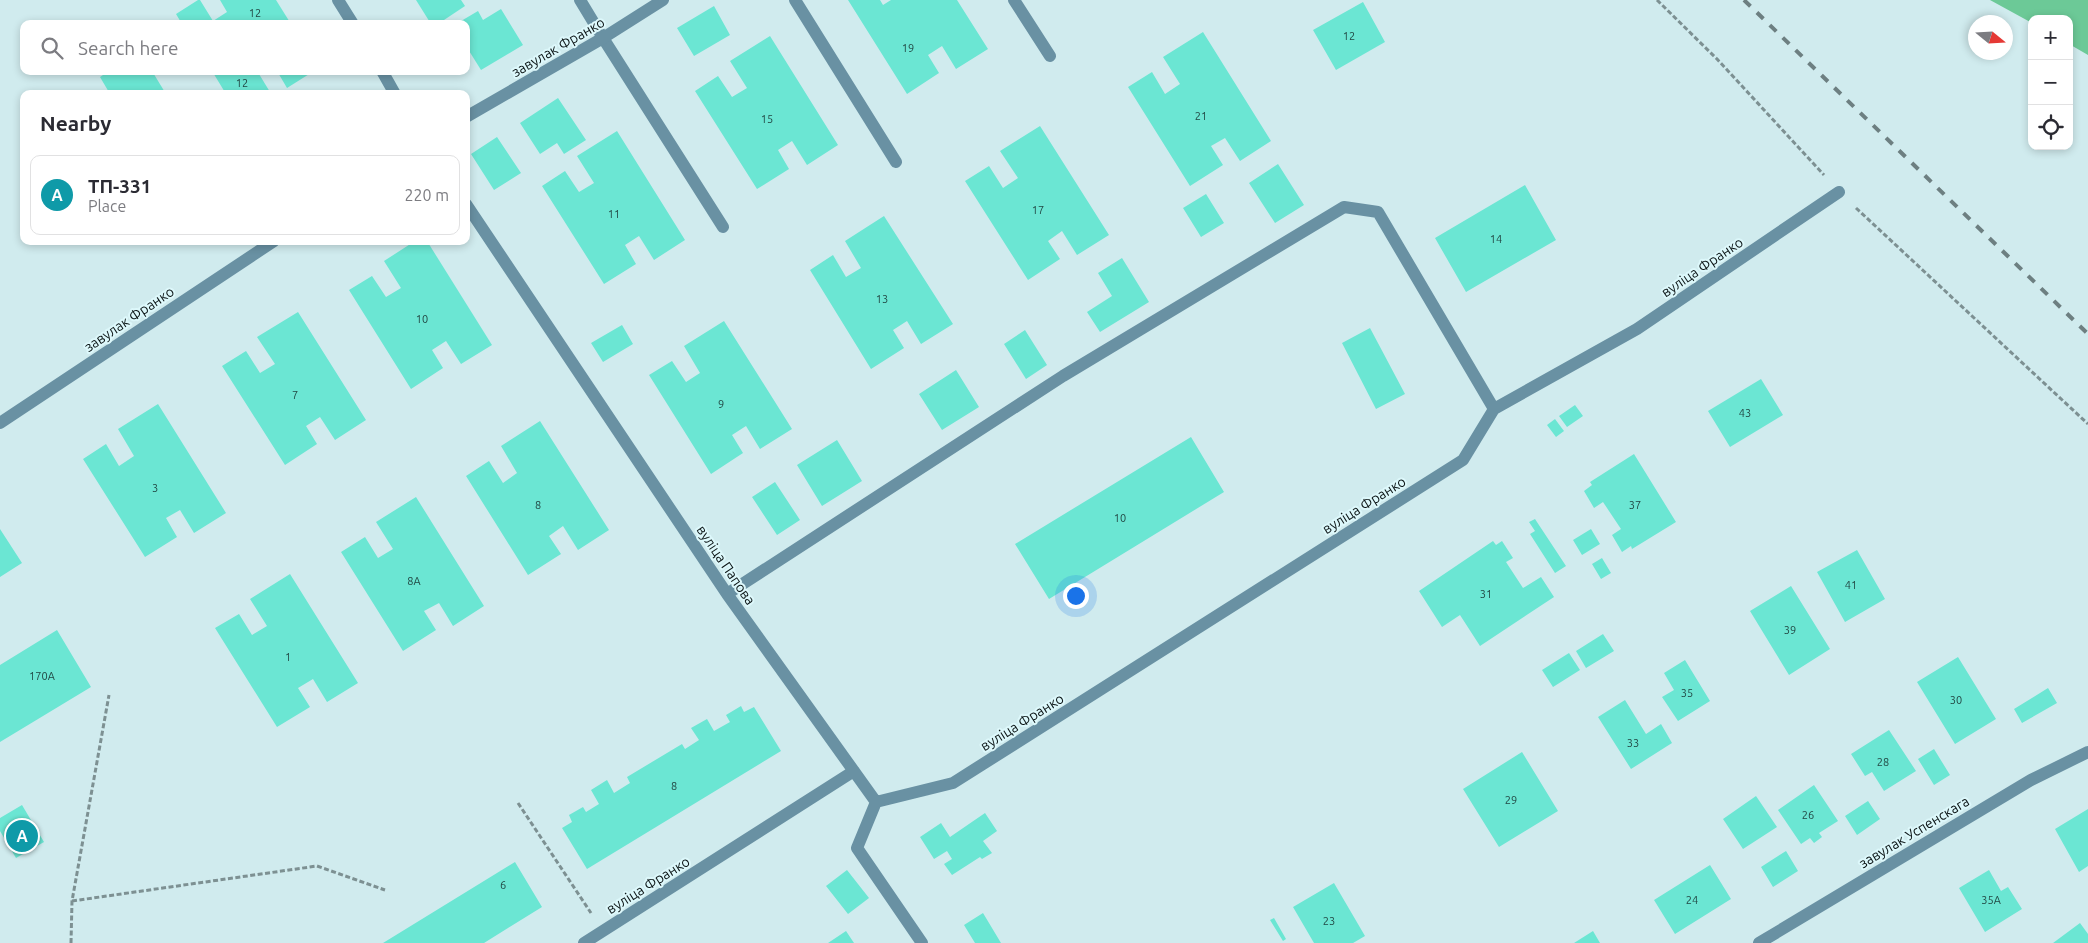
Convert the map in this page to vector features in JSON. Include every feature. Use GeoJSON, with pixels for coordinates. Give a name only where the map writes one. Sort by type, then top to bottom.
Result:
{"type":"FeatureCollection","features":[{"type":"Feature","properties":{"kind":"street"},"geometry":{"type":"LineString","coordinates":[[338,0],[350,20]]}},
{"type":"Feature","properties":{"kind":"street"},"geometry":{"type":"LineString","coordinates":[[580,0],[723,227]]}},
{"type":"Feature","properties":{"kind":"street","name":"завулак Франко"},"geometry":{"type":"LineString","coordinates":[[470,115],[603,38],[664,0]]}},
{"type":"Feature","properties":{"kind":"street"},"geometry":{"type":"LineString","coordinates":[[795,0],[896,162]]}},
{"type":"Feature","properties":{"kind":"street"},"geometry":{"type":"LineString","coordinates":[[1014,0],[1050,56]]}},
{"type":"Feature","properties":{"kind":"street"},"geometry":{"type":"LineString","coordinates":[[384,75],[393,90]]}},
{"type":"Feature","properties":{"kind":"street","name":"вуліца Франко"},"geometry":{"type":"LineString","coordinates":[[876,802],[953,783],[1356,528],[1463,460],[1494,409],[1637,329],[1839,192]]}},
{"type":"Feature","properties":{"kind":"street"},"geometry":{"type":"LineString","coordinates":[[727,594],[1063,376],[1344,207],[1378,212],[1494,409]]}},
{"type":"Feature","properties":{"kind":"street","name":"вуліца Папова"},"geometry":{"type":"LineString","coordinates":[[470,210],[727,594],[876,802]]}},
{"type":"Feature","properties":{"kind":"street","name":"завулак Франко"},"geometry":{"type":"LineString","coordinates":[[0,422],[268,245]]}},
{"type":"Feature","properties":{"kind":"street","name":"завулак Успенскага"},"geometry":{"type":"LineString","coordinates":[[1759,943],[2031,780],[2088,752]]}},
{"type":"Feature","properties":{"kind":"street","name":"вуліца Франко"},"geometry":{"type":"LineString","coordinates":[[584,943],[854,771]]}},
{"type":"Feature","properties":{"kind":"street"},"geometry":{"type":"LineString","coordinates":[[876,802],[857,848],[922,943]]}},
{"type":"Feature","properties":{"kind":"path"},"geometry":{"type":"LineString","coordinates":[[1657,0],[1717,59],[1839,192],[2088,424]]}},
{"type":"Feature","properties":{"kind":"path"},"geometry":{"type":"LineString","coordinates":[[71,943],[72,901],[109,695]]}},
{"type":"Feature","properties":{"kind":"path"},"geometry":{"type":"LineString","coordinates":[[518,804],[603,931]]}},
{"type":"Feature","properties":{"kind":"path"},"geometry":{"type":"LineString","coordinates":[[72,901],[317,866],[385,890]]}},
{"type":"Feature","properties":{"kind":"green space"},"geometry":{"type":"Polygon","coordinates":[[[1990,0],[2088,0],[2088,55],[2073,46],[2073,15],[2028,15],[2028,21],[1990,0]]]}},
{"type":"Feature","properties":{"kind":"building"},"geometry":{"type":"Polygon","coordinates":[[[200,0],[212,20],[180,20],[176,14],[200,0]]]}},
{"type":"Feature","properties":{"kind":"building"},"geometry":{"type":"Polygon","coordinates":[[[220,0],[276,0],[288,20],[215,20],[227,12],[220,0]]]}},
{"type":"Feature","properties":{"kind":"building"},"geometry":{"type":"Polygon","coordinates":[[[416,0],[461,0],[465,6],[444,20],[428,20],[416,0]]]}},
{"type":"Feature","properties":{"kind":"building"},"geometry":{"type":"Polygon","coordinates":[[[848,0],[880,0],[883,5],[891,0],[957,0],[988,49],[956,69],[942,46],[928,55],[939,73],[907,94],[848,0]]]}},
{"type":"Feature","properties":{"kind":"building"},"geometry":{"type":"Polygon","coordinates":[[[1363,2],[1385,42],[1336,70],[1313,30],[1363,2]]]}},
{"type":"Feature","properties":{"kind":"building"},"geometry":{"type":"Polygon","coordinates":[[[714,6],[730,35],[694,56],[677,28],[714,6]]]}},
{"type":"Feature","properties":{"kind":"building"},"geometry":{"type":"Polygon","coordinates":[[[501,9],[523,45],[481,70],[470,52],[470,20],[463,20],[478,11],[483,20],[501,9]]]}},
{"type":"Feature","properties":{"kind":"building"},"geometry":{"type":"Polygon","coordinates":[[[1203,32],[1271,141],[1240,161],[1225,138],[1211,146],[1223,165],[1190,186],[1128,87],[1152,72],[1165,94],[1180,84],[1163,57],[1203,32]]]}},
{"type":"Feature","properties":{"kind":"building"},"geometry":{"type":"Polygon","coordinates":[[[770,36],[838,145],[807,165],[792,141],[778,150],[789,169],[757,189],[695,91],[718,76],[732,97],[747,88],[730,61],[770,36]]]}},
{"type":"Feature","properties":{"kind":"building"},"geometry":{"type":"Polygon","coordinates":[[[103,75],[154,75],[164,90],[108,90],[100,77],[103,75]]]}},
{"type":"Feature","properties":{"kind":"building"},"geometry":{"type":"Polygon","coordinates":[[[214,75],[260,75],[269,90],[224,90],[214,75]]]}},
{"type":"Feature","properties":{"kind":"building"},"geometry":{"type":"Polygon","coordinates":[[[279,75],[308,75],[287,88],[279,75]]]}},
{"type":"Feature","properties":{"kind":"building"},"geometry":{"type":"Polygon","coordinates":[[[558,98],[586,140],[564,154],[557,143],[540,154],[520,123],[558,98]]]}},
{"type":"Feature","properties":{"kind":"building"},"geometry":{"type":"Polygon","coordinates":[[[1040,126],[1109,235],[1077,255],[1062,231],[1048,241],[1060,259],[1028,280],[965,181],[989,166],[1003,188],[1018,178],[1000,151],[1040,126]]]}},
{"type":"Feature","properties":{"kind":"building"},"geometry":{"type":"Polygon","coordinates":[[[617,131],[685,240],[654,260],[639,236],[625,245],[636,264],[604,284],[542,186],[565,171],[579,192],[594,183],[577,156],[617,131]]]}},
{"type":"Feature","properties":{"kind":"building"},"geometry":{"type":"Polygon","coordinates":[[[497,137],[521,173],[494,190],[471,154],[497,137]]]}},
{"type":"Feature","properties":{"kind":"building"},"geometry":{"type":"Polygon","coordinates":[[[1278,164],[1304,205],[1275,223],[1249,183],[1278,164]]]}},
{"type":"Feature","properties":{"kind":"building"},"geometry":{"type":"Polygon","coordinates":[[[1525,185],[1556,240],[1466,292],[1435,238],[1525,185]]]}},
{"type":"Feature","properties":{"kind":"building"},"geometry":{"type":"Polygon","coordinates":[[[1206,194],[1224,223],[1201,237],[1183,208],[1206,194]]]}},
{"type":"Feature","properties":{"kind":"building"},"geometry":{"type":"Polygon","coordinates":[[[884,216],[953,324],[921,344],[907,321],[893,330],[904,348],[871,369],[810,270],[833,255],[846,277],[861,268],[845,241],[884,216]]]}},
{"type":"Feature","properties":{"kind":"building"},"geometry":{"type":"Polygon","coordinates":[[[409,245],[430,245],[492,345],[461,364],[446,341],[432,350],[443,368],[411,389],[349,290],[372,276],[386,297],[401,288],[384,261],[409,245]]]}},
{"type":"Feature","properties":{"kind":"building"},"geometry":{"type":"Polygon","coordinates":[[[1122,258],[1149,302],[1100,332],[1087,312],[1112,296],[1098,273],[1122,258]]]}},
{"type":"Feature","properties":{"kind":"building"},"geometry":{"type":"Polygon","coordinates":[[[298,312],[366,420],[335,440],[320,417],[306,426],[317,444],[285,465],[222,366],[246,351],[260,373],[275,364],[257,337],[298,312]]]}},
{"type":"Feature","properties":{"kind":"building"},"geometry":{"type":"Polygon","coordinates":[[[724,321],[792,429],[760,449],[746,426],[732,435],[743,453],[711,474],[649,375],[672,361],[686,382],[700,373],[684,346],[724,321]]]}},
{"type":"Feature","properties":{"kind":"building"},"geometry":{"type":"Polygon","coordinates":[[[622,325],[633,344],[603,362],[591,343],[622,325]]]}},
{"type":"Feature","properties":{"kind":"building"},"geometry":{"type":"Polygon","coordinates":[[[1370,328],[1405,394],[1376,409],[1342,343],[1370,328]]]}},
{"type":"Feature","properties":{"kind":"building"},"geometry":{"type":"Polygon","coordinates":[[[1025,330],[1047,365],[1026,379],[1004,344],[1025,330]]]}},
{"type":"Feature","properties":{"kind":"building"},"geometry":{"type":"Polygon","coordinates":[[[956,370],[979,407],[942,430],[919,394],[956,370]]]}},
{"type":"Feature","properties":{"kind":"building"},"geometry":{"type":"Polygon","coordinates":[[[1761,379],[1783,415],[1730,447],[1708,411],[1761,379]]]}},
{"type":"Feature","properties":{"kind":"building"},"geometry":{"type":"Polygon","coordinates":[[[158,404],[226,513],[194,533],[180,510],[166,518],[177,537],[145,557],[83,459],[106,444],[119,466],[134,456],[118,429],[158,404]]]}},
{"type":"Feature","properties":{"kind":"building"},"geometry":{"type":"Polygon","coordinates":[[[1575,405],[1583,416],[1567,427],[1559,416],[1575,405]]]}},
{"type":"Feature","properties":{"kind":"building"},"geometry":{"type":"Polygon","coordinates":[[[1555,419],[1564,431],[1556,437],[1547,425],[1555,419]]]}},
{"type":"Feature","properties":{"kind":"building"},"geometry":{"type":"Polygon","coordinates":[[[540,421],[609,530],[578,550],[563,526],[549,536],[561,554],[528,575],[466,476],[489,461],[503,483],[517,473],[501,446],[540,421]]]}},
{"type":"Feature","properties":{"kind":"building"},"geometry":{"type":"Polygon","coordinates":[[[1191,437],[1224,492],[1049,599],[1015,544],[1191,437]]]}},
{"type":"Feature","properties":{"kind":"building"},"geometry":{"type":"Polygon","coordinates":[[[837,440],[862,481],[822,506],[797,465],[837,440]]]}},
{"type":"Feature","properties":{"kind":"building"},"geometry":{"type":"Polygon","coordinates":[[[1634,454],[1676,522],[1632,549],[1631,546],[1622,552],[1612,535],[1621,529],[1603,502],[1594,508],[1584,491],[1592,485],[1590,482],[1634,454]]]}},
{"type":"Feature","properties":{"kind":"building"},"geometry":{"type":"Polygon","coordinates":[[[775,482],[800,520],[777,535],[752,497],[775,482]]]}},
{"type":"Feature","properties":{"kind":"building"},"geometry":{"type":"Polygon","coordinates":[[[416,497],[484,606],[453,626],[439,603],[424,611],[436,630],[403,651],[341,552],[365,537],[378,558],[393,549],[376,522],[416,497]]]}},
{"type":"Feature","properties":{"kind":"building"},"geometry":{"type":"Polygon","coordinates":[[[1535,519],[1566,566],[1555,573],[1530,534],[1535,531],[1529,522],[1535,519]]]}},
{"type":"Feature","properties":{"kind":"building"},"geometry":{"type":"Polygon","coordinates":[[[0,529],[22,563],[0,577],[0,529]]]}},
{"type":"Feature","properties":{"kind":"building"},"geometry":{"type":"Polygon","coordinates":[[[1591,529],[1600,544],[1582,555],[1573,540],[1591,529]]]}},
{"type":"Feature","properties":{"kind":"building"},"geometry":{"type":"Polygon","coordinates":[[[1493,541],[1496,545],[1502,541],[1513,558],[1506,562],[1523,588],[1541,577],[1554,597],[1480,646],[1460,615],[1442,627],[1419,591],[1493,541]]]}},
{"type":"Feature","properties":{"kind":"building"},"geometry":{"type":"Polygon","coordinates":[[[1857,550],[1885,599],[1845,622],[1817,572],[1857,550]]]}},
{"type":"Feature","properties":{"kind":"building"},"geometry":{"type":"Polygon","coordinates":[[[1602,558],[1611,573],[1601,579],[1592,564],[1602,558]]]}},
{"type":"Feature","properties":{"kind":"building"},"geometry":{"type":"Polygon","coordinates":[[[290,574],[358,683],[327,702],[313,679],[298,688],[310,707],[277,727],[215,628],[239,614],[252,635],[267,626],[250,599],[290,574]]]}},
{"type":"Feature","properties":{"kind":"building"},"geometry":{"type":"Polygon","coordinates":[[[1791,586],[1830,649],[1789,675],[1750,611],[1791,586]]]}},
{"type":"Feature","properties":{"kind":"building"},"geometry":{"type":"Polygon","coordinates":[[[57,630],[91,687],[0,742],[0,665],[57,630]]]}},
{"type":"Feature","properties":{"kind":"building"},"geometry":{"type":"Polygon","coordinates":[[[1603,634],[1614,651],[1586,668],[1576,651],[1603,634]]]}},
{"type":"Feature","properties":{"kind":"building"},"geometry":{"type":"Polygon","coordinates":[[[1569,653],[1580,670],[1553,687],[1542,670],[1569,653]]]}},
{"type":"Feature","properties":{"kind":"building"},"geometry":{"type":"Polygon","coordinates":[[[1958,657],[1996,719],[1955,744],[1917,682],[1958,657]]]}},
{"type":"Feature","properties":{"kind":"building"},"geometry":{"type":"Polygon","coordinates":[[[1685,660],[1710,701],[1678,721],[1662,697],[1674,690],[1664,673],[1685,660]]]}},
{"type":"Feature","properties":{"kind":"building"},"geometry":{"type":"Polygon","coordinates":[[[2048,688],[2057,703],[2022,723],[2014,709],[2048,688]]]}},
{"type":"Feature","properties":{"kind":"building"},"geometry":{"type":"Polygon","coordinates":[[[1625,700],[1646,734],[1661,724],[1672,743],[1631,769],[1598,717],[1625,700]]]}},
{"type":"Feature","properties":{"kind":"building"},"geometry":{"type":"Polygon","coordinates":[[[741,706],[744,712],[754,707],[781,751],[587,869],[562,828],[572,822],[569,815],[583,807],[586,812],[599,804],[591,790],[607,780],[614,793],[630,783],[627,777],[682,744],[685,749],[699,740],[691,728],[707,719],[714,731],[730,722],[726,715],[741,706]]]}},
{"type":"Feature","properties":{"kind":"building"},"geometry":{"type":"Polygon","coordinates":[[[1889,730],[1916,771],[1884,791],[1872,772],[1865,776],[1851,754],[1889,730]]]}},
{"type":"Feature","properties":{"kind":"building"},"geometry":{"type":"Polygon","coordinates":[[[1934,749],[1950,775],[1934,785],[1918,759],[1934,749]]]}},
{"type":"Feature","properties":{"kind":"building"},"geometry":{"type":"Polygon","coordinates":[[[1522,752],[1558,811],[1499,847],[1463,789],[1522,752]]]}},
{"type":"Feature","properties":{"kind":"building"},"geometry":{"type":"Polygon","coordinates":[[[1814,785],[1838,821],[1819,833],[1822,837],[1814,843],[1810,838],[1801,844],[1778,810],[1814,785]]]}},
{"type":"Feature","properties":{"kind":"building"},"geometry":{"type":"Polygon","coordinates":[[[1756,796],[1777,827],[1743,849],[1723,819],[1756,796]]]}},
{"type":"Feature","properties":{"kind":"building"},"geometry":{"type":"Polygon","coordinates":[[[1868,801],[1880,819],[1857,835],[1845,816],[1868,801]]]}},
{"type":"Feature","properties":{"kind":"building"},"geometry":{"type":"Polygon","coordinates":[[[22,805],[44,842],[16,858],[0,831],[0,818],[22,805]]]}},
{"type":"Feature","properties":{"kind":"building"},"geometry":{"type":"Polygon","coordinates":[[[2088,809],[2088,866],[2079,872],[2055,829],[2088,809]]]}},
{"type":"Feature","properties":{"kind":"building"},"geometry":{"type":"Polygon","coordinates":[[[985,813],[997,831],[983,841],[992,853],[982,859],[980,857],[952,875],[944,864],[952,859],[947,851],[934,859],[920,837],[941,823],[950,837],[985,813]]]}},
{"type":"Feature","properties":{"kind":"building"},"geometry":{"type":"Polygon","coordinates":[[[1786,851],[1798,871],[1773,887],[1761,867],[1786,851]]]}},
{"type":"Feature","properties":{"kind":"building"},"geometry":{"type":"Polygon","coordinates":[[[515,862],[542,907],[484,943],[383,943],[515,862]]]}},
{"type":"Feature","properties":{"kind":"building"},"geometry":{"type":"Polygon","coordinates":[[[1710,865],[1731,899],[1675,934],[1654,900],[1710,865]]]}},
{"type":"Feature","properties":{"kind":"building"},"geometry":{"type":"Polygon","coordinates":[[[847,870],[869,898],[848,914],[826,886],[847,870]]]}},
{"type":"Feature","properties":{"kind":"building"},"geometry":{"type":"Polygon","coordinates":[[[1989,870],[2001,891],[2008,887],[2022,909],[1985,932],[1959,888],[1989,870]]]}},
{"type":"Feature","properties":{"kind":"building"},"geometry":{"type":"Polygon","coordinates":[[[1334,883],[1365,936],[1353,943],[1314,943],[1293,907],[1334,883]]]}},
{"type":"Feature","properties":{"kind":"building"},"geometry":{"type":"Polygon","coordinates":[[[983,913],[1001,943],[975,943],[964,925],[983,913]]]}},
{"type":"Feature","properties":{"kind":"building"},"geometry":{"type":"Polygon","coordinates":[[[1274,918],[1286,939],[1283,941],[1270,920],[1274,918]]]}},
{"type":"Feature","properties":{"kind":"building"},"geometry":{"type":"Polygon","coordinates":[[[2080,923],[2088,934],[2088,943],[2053,943],[2080,923]]]}},
{"type":"Feature","properties":{"kind":"building"},"geometry":{"type":"Polygon","coordinates":[[[846,931],[854,943],[828,943],[846,931]]]}},
{"type":"Feature","properties":{"kind":"building"},"geometry":{"type":"Polygon","coordinates":[[[1593,931],[1600,943],[1574,943],[1593,931]]]}},
{"type":"Feature","properties":{"kind":"railway"},"geometry":{"type":"LineString","coordinates":[[1744,0],[2088,334]]}},
{"type":"Feature","properties":{"kind":"place","name":"ТП-331"},"geometry":{"type":"Point","coordinates":[22,836]}}]}
